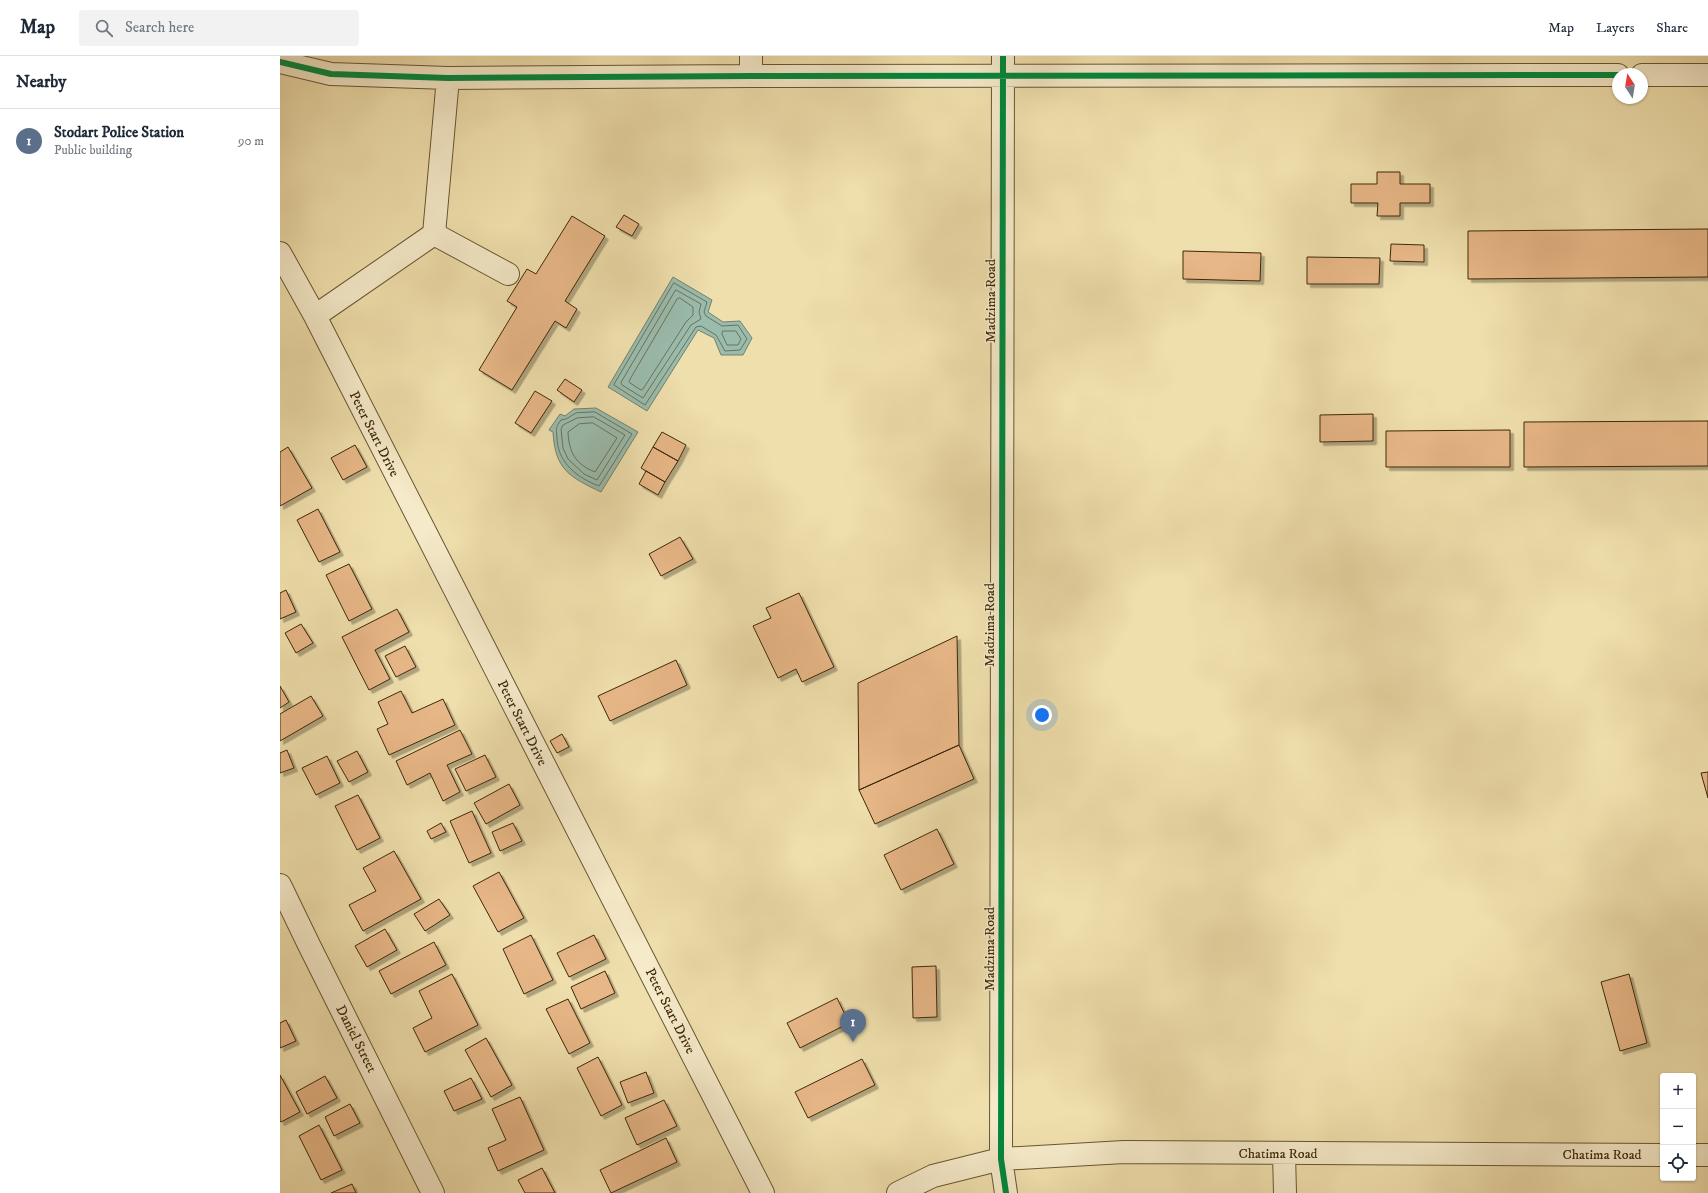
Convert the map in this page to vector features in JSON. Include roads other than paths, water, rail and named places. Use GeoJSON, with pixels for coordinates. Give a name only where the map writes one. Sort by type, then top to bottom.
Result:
{"type":"FeatureCollection","features":[{"type":"Feature","properties":{"kind":"street"},"geometry":{"type":"LineString","coordinates":[[280,62],[330,74],[448,78],[751,66],[1003,66],[1612,75]]}},
{"type":"Feature","properties":{"kind":"street","name":"Madzima Road"},"geometry":{"type":"LineString","coordinates":[[1003,66],[1001,1159],[1006,1193]]}},
{"type":"Feature","properties":{"kind":"street"},"geometry":{"type":"LineString","coordinates":[[1648,75],[1708,75]]}},
{"type":"Feature","properties":{"kind":"street"},"geometry":{"type":"LineString","coordinates":[[434,234],[448,78]]}},
{"type":"Feature","properties":{"kind":"street"},"geometry":{"type":"LineString","coordinates":[[434,234],[508,274]]}},
{"type":"Feature","properties":{"kind":"street"},"geometry":{"type":"LineString","coordinates":[[315,316],[434,234]]}},
{"type":"Feature","properties":{"kind":"street","name":"Peter Start Drive"},"geometry":{"type":"LineString","coordinates":[[280,253],[315,316],[763,1193]]}},
{"type":"Feature","properties":{"kind":"street","name":"Daniel Street"},"geometry":{"type":"LineString","coordinates":[[280,885],[308,945],[433,1193]]}},
{"type":"Feature","properties":{"kind":"street","name":"Chatima Road"},"geometry":{"type":"LineString","coordinates":[[898,1193],[933,1176],[1001,1159],[1124,1152],[1660,1155]]}},
{"type":"Feature","properties":{"kind":"street"},"geometry":{"type":"LineString","coordinates":[[1284,1154],[1285,1193]]}},
{"type":"Feature","properties":{"kind":"street"},"geometry":{"type":"LineString","coordinates":[[1696,1155],[1708,1155]]}},
{"type":"Feature","properties":{"kind":"water"},"geometry":{"type":"Polygon","coordinates":[[[673,277],[712,300],[708,312],[723,322],[740,321],[752,338],[743,355],[721,355],[714,338],[698,330],[647,411],[608,387],[673,277]]]}},
{"type":"Feature","properties":{"kind":"water"},"geometry":{"type":"Polygon","coordinates":[[[596,408],[638,432],[601,492],[581,482],[566,471],[557,455],[554,445],[553,432],[549,430],[560,414],[565,416],[574,409],[596,408]]]}},
{"type":"Feature","properties":{"kind":"place","name":"Stodart Police Station"},"geometry":{"type":"Point","coordinates":[853,1042]}}]}
